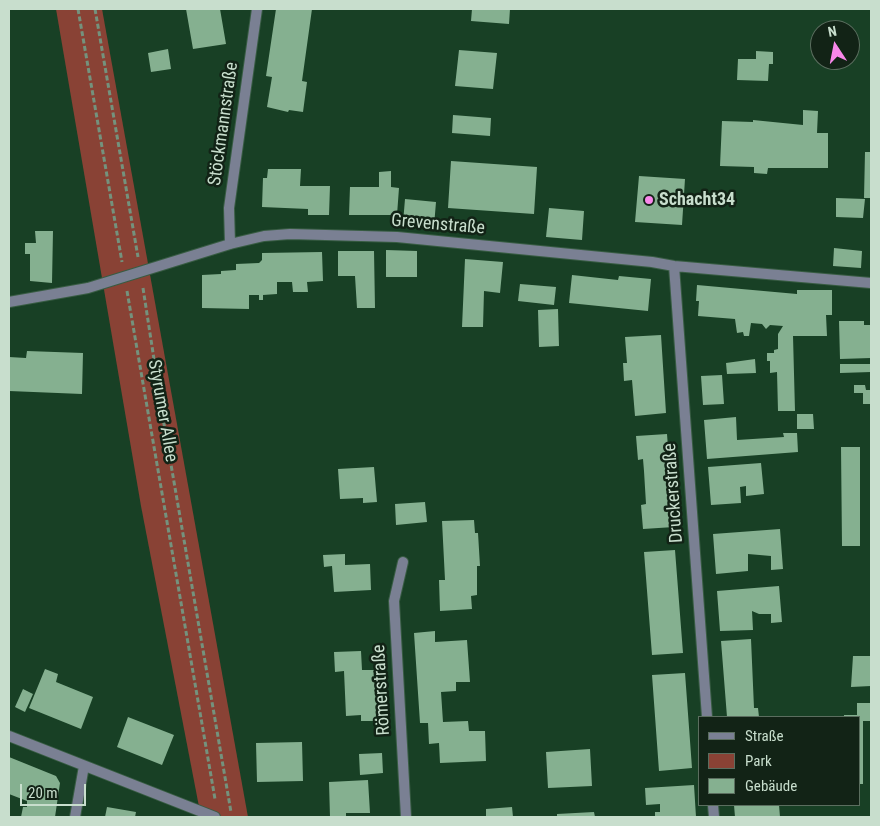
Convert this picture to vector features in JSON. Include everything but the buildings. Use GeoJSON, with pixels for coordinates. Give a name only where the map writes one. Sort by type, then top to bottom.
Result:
{"type":"FeatureCollection","features":[{"type":"Feature","properties":{"kind":"street","name":"Stöckmannstraße"},"geometry":{"type":"LineString","coordinates":[[230,244],[229,208],[257,9]]}},
{"type":"Feature","properties":{"kind":"street","name":"Grevenstraße"},"geometry":{"type":"LineString","coordinates":[[9,302],[54,295],[124,278],[230,244],[264,236],[358,235],[871,283]]}},
{"type":"Feature","properties":{"kind":"street","name":"Druckerstraße"},"geometry":{"type":"LineString","coordinates":[[674,266],[707,716]]}},
{"type":"Feature","properties":{"kind":"street","name":"Römerstraße"},"geometry":{"type":"LineString","coordinates":[[403,562],[394,601],[406,817]]}},
{"type":"Feature","properties":{"kind":"street"},"geometry":{"type":"LineString","coordinates":[[9,736],[84,766],[216,812]]}},
{"type":"Feature","properties":{"kind":"street"},"geometry":{"type":"LineString","coordinates":[[75,817],[84,766]]}},
{"type":"Feature","properties":{"kind":"path","name":"Styrumer Allee"},"geometry":{"type":"LineString","coordinates":[[78,9],[216,812]]}},
{"type":"Feature","properties":{"kind":"path","name":"Styrumer Allee"},"geometry":{"type":"LineString","coordinates":[[95,9],[232,817]]}},
{"type":"Feature","properties":{"kind":"green space"},"geometry":{"type":"Polygon","coordinates":[[[56,9],[102,9],[248,817],[201,817],[141,506],[56,9]]]}},
{"type":"Feature","properties":{"kind":"place","name":"Schacht34"},"geometry":{"type":"Point","coordinates":[649,200]}}]}
